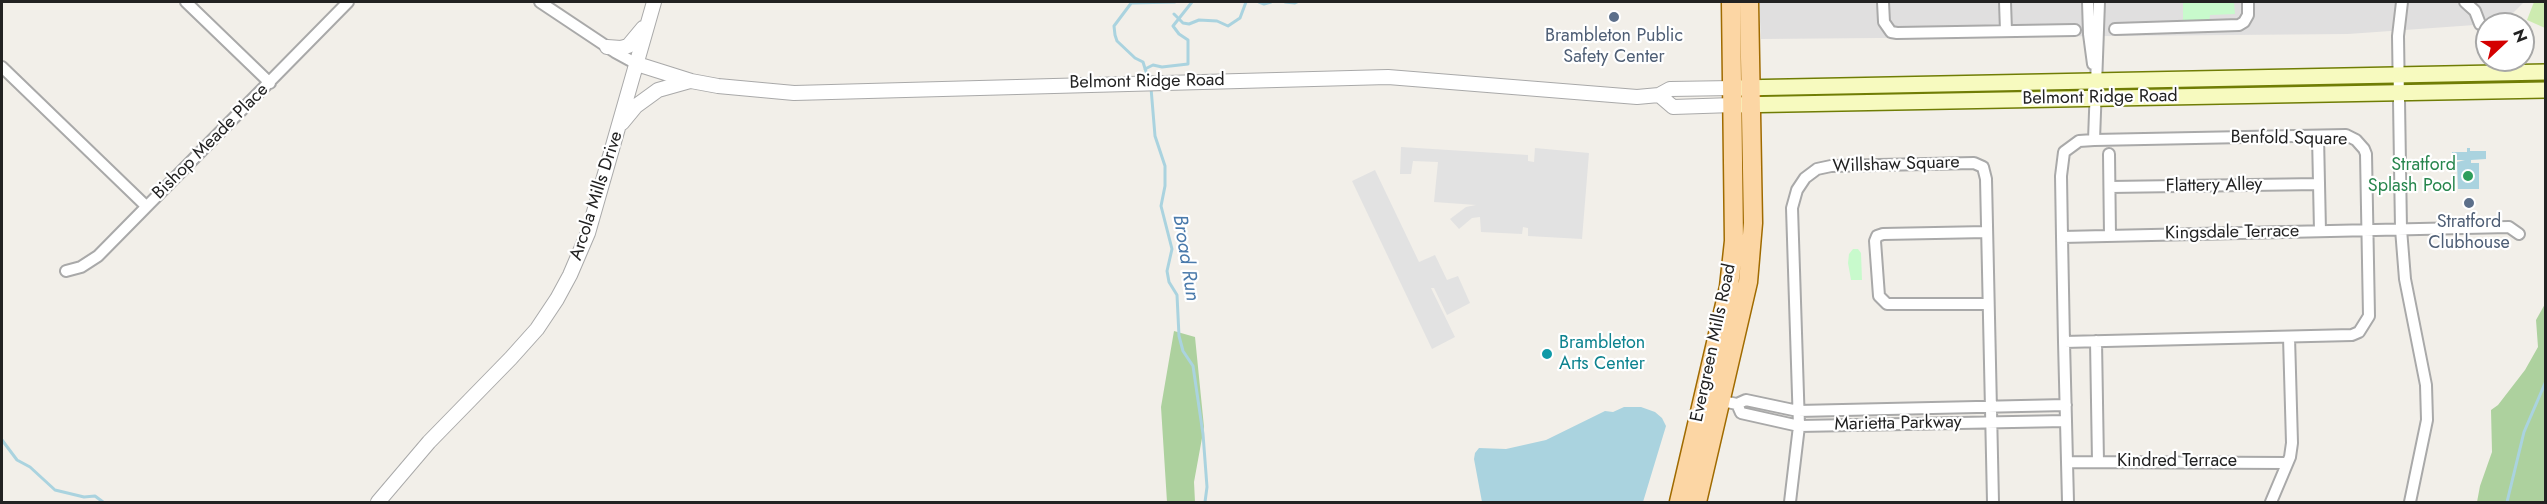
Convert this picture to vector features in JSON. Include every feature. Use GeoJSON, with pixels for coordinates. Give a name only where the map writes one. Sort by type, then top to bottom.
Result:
{"type":"FeatureCollection","features":[{"type":"Feature","properties":{"kind":"main road","name":"Evergreen Mills Road"},"geometry":{"type":"LineString","coordinates":[[1731,2],[1742,96]]}},
{"type":"Feature","properties":{"kind":"main road","name":"Evergreen Mills Road"},"geometry":{"type":"LineString","coordinates":[[1697,502],[1720,401],[1734,248],[1749,2]]}},
{"type":"Feature","properties":{"kind":"main road","name":"Belmont Ridge Road"},"geometry":{"type":"LineString","coordinates":[[1742,96],[2096,81],[2546,72]]}},
{"type":"Feature","properties":{"kind":"main road","name":"Belmont Ridge Road"},"geometry":{"type":"LineString","coordinates":[[1742,96],[2096,99],[2546,90]]}},
{"type":"Feature","properties":{"kind":"main road","name":"Evergreen Mills Road"},"geometry":{"type":"LineString","coordinates":[[1679,502],[1720,401]]}},
{"type":"Feature","properties":{"kind":"street"},"geometry":{"type":"LineString","coordinates":[[186,2],[270,83]]}},
{"type":"Feature","properties":{"kind":"street","name":"Bishop Meade Place"},"geometry":{"type":"LineString","coordinates":[[66,271],[81,267],[98,256],[348,2]]}},
{"type":"Feature","properties":{"kind":"street"},"geometry":{"type":"LineString","coordinates":[[540,2],[607,47],[637,64]]}},
{"type":"Feature","properties":{"kind":"street","name":"Arcola Mills Drive"},"geometry":{"type":"LineString","coordinates":[[378,502],[429,442],[524,344],[557,299],[588,233],[654,2]]}},
{"type":"Feature","properties":{"kind":"street"},"geometry":{"type":"LineString","coordinates":[[1883,2],[1884,22],[1891,32],[1897,33],[2075,30]]}},
{"type":"Feature","properties":{"kind":"street"},"geometry":{"type":"LineString","coordinates":[[2005,2],[2006,32]]}},
{"type":"Feature","properties":{"kind":"street"},"geometry":{"type":"LineString","coordinates":[[2088,2],[2089,34],[2096,81]]}},
{"type":"Feature","properties":{"kind":"street"},"geometry":{"type":"LineString","coordinates":[[2094,140],[2100,35],[2099,2]]}},
{"type":"Feature","properties":{"kind":"street"},"geometry":{"type":"LineString","coordinates":[[2115,29],[2239,25],[2248,15],[2248,2]]}},
{"type":"Feature","properties":{"kind":"street"},"geometry":{"type":"LineString","coordinates":[[2402,2],[2398,36],[2401,229],[2405,279],[2426,385],[2427,420],[2410,502]]}},
{"type":"Feature","properties":{"kind":"street"},"geometry":{"type":"LineString","coordinates":[[607,47],[628,46],[650,19]]}},
{"type":"Feature","properties":{"kind":"street","name":"Belmont Ridge Road"},"geometry":{"type":"LineString","coordinates":[[637,64],[691,81],[744,90],[816,93],[1404,77],[1617,96],[1659,96],[1673,107],[1742,96]]}},
{"type":"Feature","properties":{"kind":"street"},"geometry":{"type":"LineString","coordinates":[[2,67],[146,206]]}},
{"type":"Feature","properties":{"kind":"street"},"geometry":{"type":"LineString","coordinates":[[620,127],[628,115],[646,97],[669,85],[691,81]]}},
{"type":"Feature","properties":{"kind":"street","name":"Benfold Square"},"geometry":{"type":"LineString","coordinates":[[2064,342],[2352,335],[2364,328],[2369,316],[2366,154],[2364,149],[2356,140],[2346,135],[2094,140],[2079,141],[2064,153],[2061,176],[2064,342],[2068,502]]}},
{"type":"Feature","properties":{"kind":"street"},"geometry":{"type":"LineString","coordinates":[[2318,136],[2320,231]]}},
{"type":"Feature","properties":{"kind":"street"},"geometry":{"type":"LineString","coordinates":[[2109,154],[2110,236]]}},
{"type":"Feature","properties":{"kind":"street","name":"Willshaw Square"},"geometry":{"type":"LineString","coordinates":[[1790,502],[1800,426],[1792,208],[1797,190],[1805,178],[1817,169],[1831,166],[1978,164],[1986,173],[1993,502]]}},
{"type":"Feature","properties":{"kind":"street","name":"Flattery Alley"},"geometry":{"type":"LineString","coordinates":[[2110,187],[2319,184]]}},
{"type":"Feature","properties":{"kind":"street","name":"Kingsdale Terrace"},"geometry":{"type":"LineString","coordinates":[[2062,237],[2510,227],[2519,234]]}},
{"type":"Feature","properties":{"kind":"street"},"geometry":{"type":"LineString","coordinates":[[1987,232],[1882,234],[1877,236],[1875,242],[1879,296],[1887,304],[1988,304]]}},
{"type":"Feature","properties":{"kind":"street"},"geometry":{"type":"LineString","coordinates":[[2271,502],[2287,463],[2292,443],[2289,337]]}},
{"type":"Feature","properties":{"kind":"street"},"geometry":{"type":"LineString","coordinates":[[2096,341],[2098,462]]}},
{"type":"Feature","properties":{"kind":"street","name":"Marietta Parkway"},"geometry":{"type":"LineString","coordinates":[[1720,401],[1746,400],[1798,411],[2066,405]]}},
{"type":"Feature","properties":{"kind":"street","name":"Marietta Parkway"},"geometry":{"type":"LineString","coordinates":[[1720,401],[1741,413],[1800,426],[2066,421]]}},
{"type":"Feature","properties":{"kind":"street","name":"Kindred Terrace"},"geometry":{"type":"LineString","coordinates":[[2067,462],[2287,463]]}},
{"type":"Feature","properties":{"kind":"shaded area"},"geometry":{"type":"Polygon","coordinates":[[[1759,2],[2524,2],[2514,12],[2475,12],[2475,25],[2348,34],[1761,39],[1759,2]]]}},
{"type":"Feature","properties":{"kind":"shaded area"},"geometry":{"type":"Polygon","coordinates":[[[1401,147],[1528,155],[1528,161],[1534,162],[1535,148],[1589,153],[1582,239],[1528,236],[1528,228],[1523,227],[1522,234],[1481,232],[1480,217],[1472,218],[1459,229],[1450,219],[1466,207],[1476,205],[1434,202],[1438,162],[1413,161],[1411,174],[1400,174],[1401,147]]]}},
{"type":"Feature","properties":{"kind":"shaded area"},"geometry":{"type":"Polygon","coordinates":[[[1375,170],[1419,262],[1435,255],[1447,280],[1458,276],[1470,303],[1447,315],[1434,288],[1431,288],[1455,337],[1432,349],[1352,181],[1375,170]]]}},
{"type":"Feature","properties":{"kind":"green space"},"geometry":{"type":"Polygon","coordinates":[[[2183,2],[2234,2],[2235,14],[2210,15],[2209,22],[2183,23],[2183,2]]]}},
{"type":"Feature","properties":{"kind":"green space"},"geometry":{"type":"Polygon","coordinates":[[[2534,2],[2545,2],[2545,28],[2535,24],[2535,12],[2530,12],[2534,2]]]}},
{"type":"Feature","properties":{"kind":"green space"},"geometry":{"type":"Polygon","coordinates":[[[1853,249],[1858,249],[1861,253],[1862,280],[1851,280],[1848,263],[1849,254],[1853,249]]]}},
{"type":"Feature","properties":{"kind":"green space"},"geometry":{"type":"Polygon","coordinates":[[[2545,304],[2545,502],[2477,502],[2492,452],[2491,410],[2498,405],[2525,370],[2538,347],[2536,320],[2545,304]]]}},
{"type":"Feature","properties":{"kind":"green space"},"geometry":{"type":"Polygon","coordinates":[[[1174,331],[1195,337],[1204,427],[1194,482],[1195,502],[1167,502],[1161,407],[1174,331]]]}},
{"type":"Feature","properties":{"kind":"water","name":"Stratford Splash Pool"},"geometry":{"type":"Polygon","coordinates":[[[2467,148],[2470,148],[2470,151],[2486,151],[2486,159],[2471,160],[2471,163],[2479,163],[2479,189],[2458,189],[2457,162],[2465,160],[2452,160],[2452,152],[2467,152],[2467,148]]]}},
{"type":"Feature","properties":{"kind":"water"},"geometry":{"type":"Polygon","coordinates":[[[1624,407],[1641,407],[1655,412],[1666,426],[1643,502],[1482,502],[1474,459],[1479,448],[1506,449],[1546,440],[1605,411],[1613,412],[1624,407]]]}},
{"type":"Feature","properties":{"kind":"waterway","name":"Broad Run"},"geometry":{"type":"LineString","coordinates":[[1132,2],[1114,26],[1115,35],[1117,41],[1135,58],[1143,62],[1148,78]]}},
{"type":"Feature","properties":{"kind":"waterway"},"geometry":{"type":"LineString","coordinates":[[1132,3],[1175,2]]}},
{"type":"Feature","properties":{"kind":"waterway"},"geometry":{"type":"LineString","coordinates":[[1145,69],[1153,65],[1162,67],[1188,64],[1188,40],[1173,26],[1192,2]]}},
{"type":"Feature","properties":{"kind":"waterway"},"geometry":{"type":"LineString","coordinates":[[1174,14],[1183,23],[1189,24],[1199,20],[1217,21],[1228,26],[1240,18],[1246,2]]}},
{"type":"Feature","properties":{"kind":"waterway"},"geometry":{"type":"LineString","coordinates":[[1259,2],[1264,4],[1271,2]]}},
{"type":"Feature","properties":{"kind":"waterway"},"geometry":{"type":"LineString","coordinates":[[1285,2],[1297,2]]}},
{"type":"Feature","properties":{"kind":"waterway","name":"Broad Run"},"geometry":{"type":"LineString","coordinates":[[1151,88],[1155,136],[1165,166],[1165,186],[1161,206],[1172,249],[1167,271],[1169,282],[1177,295],[1179,336],[1183,351],[1193,366],[1203,434],[1207,487],[1205,502]]}},
{"type":"Feature","properties":{"kind":"waterway"},"geometry":{"type":"LineString","coordinates":[[2507,502],[2524,432],[2546,381]]}},
{"type":"Feature","properties":{"kind":"waterway"},"geometry":{"type":"LineString","coordinates":[[2,440],[17,460],[30,467],[55,490],[84,497],[95,496],[103,502]]}},
{"type":"Feature","properties":{"kind":"place","name":"Brambleton Public Safety Center"},"geometry":{"type":"Point","coordinates":[1614,17]}},
{"type":"Feature","properties":{"kind":"place","name":"Stratford Splash Pool"},"geometry":{"type":"Point","coordinates":[2468,176]}},
{"type":"Feature","properties":{"kind":"place","name":"Stratford Clubhouse"},"geometry":{"type":"Point","coordinates":[2469,203]}},
{"type":"Feature","properties":{"kind":"place","name":"Brambleton Arts Center"},"geometry":{"type":"Point","coordinates":[1547,354]}}]}
